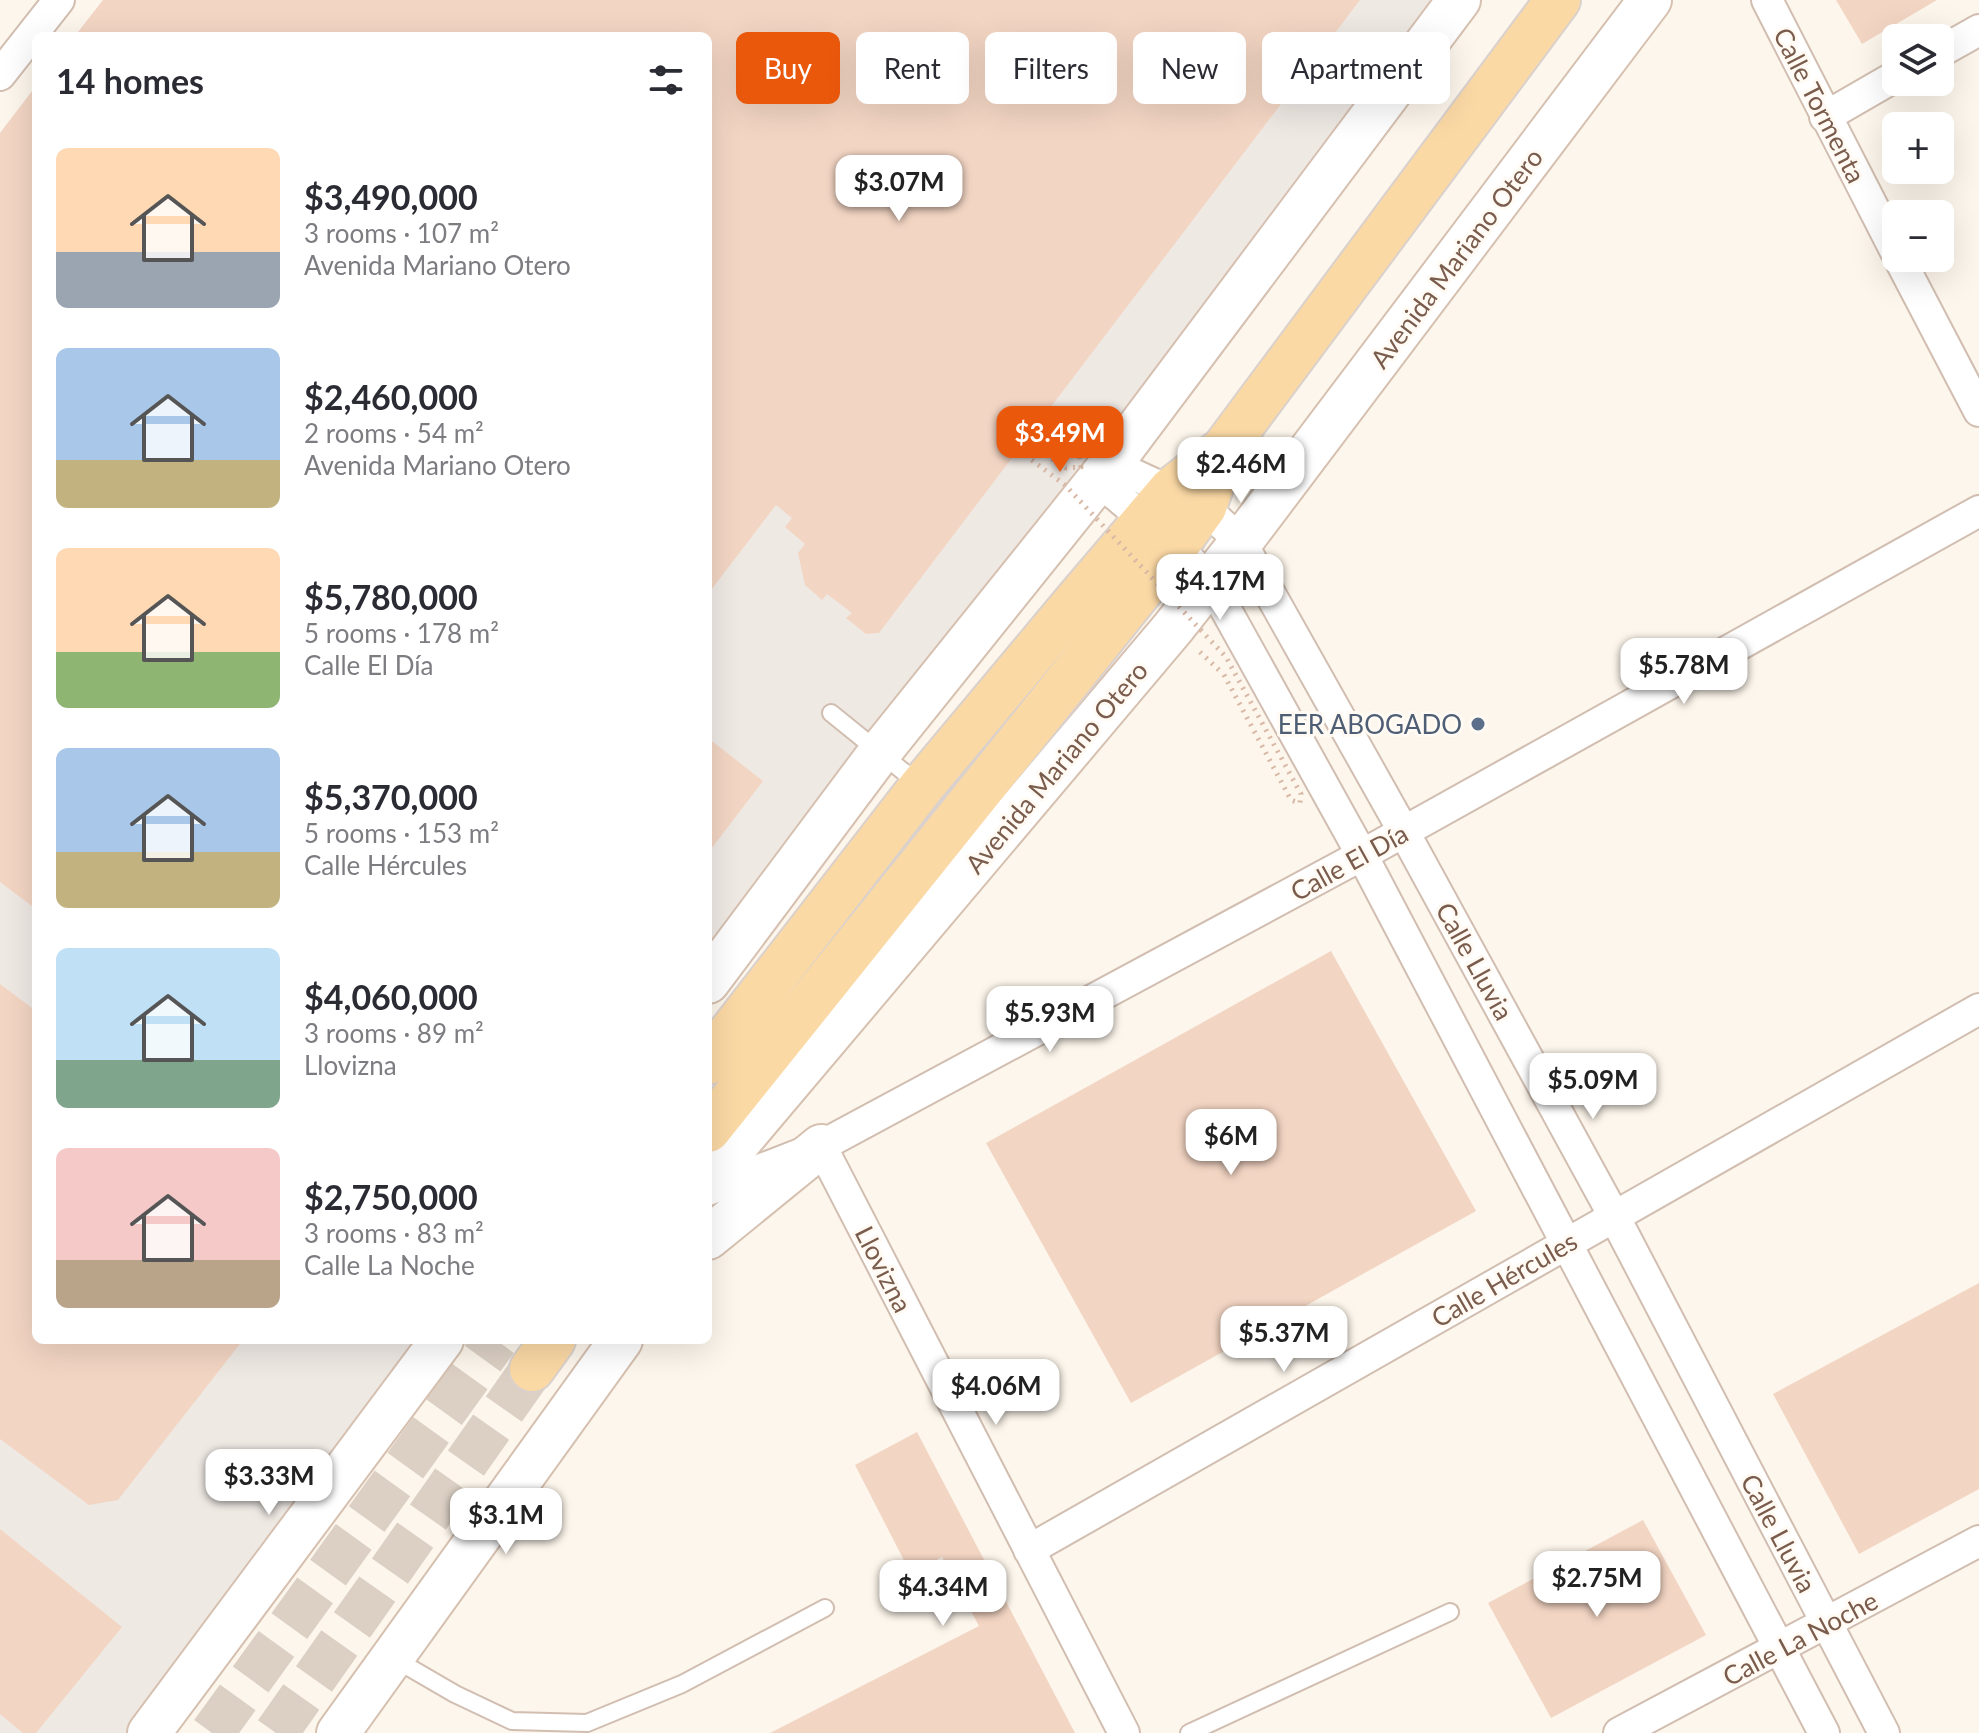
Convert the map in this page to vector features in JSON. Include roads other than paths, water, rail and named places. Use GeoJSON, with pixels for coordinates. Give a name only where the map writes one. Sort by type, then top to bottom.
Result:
{"type":"FeatureCollection","features":[{"type":"Feature","properties":{"kind":"main road"},"geometry":{"type":"LineString","coordinates":[[712,977],[880,752],[1104,472],[1459,0]]}},
{"type":"Feature","properties":{"kind":"main road","name":"Avenida Mariano Otero"},"geometry":{"type":"LineString","coordinates":[[712,1125],[1174,516],[1558,0]]}},
{"type":"Feature","properties":{"kind":"main road","name":"Avenida Mariano Otero"},"geometry":{"type":"LineString","coordinates":[[712,1174],[1210,581],[1650,0]]}},
{"type":"Feature","properties":{"kind":"main road","name":"Avenida Mariano Otero"},"geometry":{"type":"LineString","coordinates":[[712,1057],[922,786],[1174,516]]}},
{"type":"Feature","properties":{"kind":"main road"},"geometry":{"type":"LineString","coordinates":[[712,1235],[821,1146]]}},
{"type":"Feature","properties":{"kind":"main road"},"geometry":{"type":"LineString","coordinates":[[149,1733],[439,1344]]}},
{"type":"Feature","properties":{"kind":"main road"},"geometry":{"type":"LineString","coordinates":[[338,1733],[618,1344]]}},
{"type":"Feature","properties":{"kind":"street"},"geometry":{"type":"LineString","coordinates":[[34,32],[59,0]]}},
{"type":"Feature","properties":{"kind":"street","name":"Calle Tormenta"},"geometry":{"type":"LineString","coordinates":[[1767,0],[1882,225]]}},
{"type":"Feature","properties":{"kind":"street"},"geometry":{"type":"LineString","coordinates":[[1954,44],[1979,30]]}},
{"type":"Feature","properties":{"kind":"street"},"geometry":{"type":"LineString","coordinates":[[0,75],[32,34]]}},
{"type":"Feature","properties":{"kind":"street"},"geometry":{"type":"LineString","coordinates":[[1825,117],[1882,84]]}},
{"type":"Feature","properties":{"kind":"street"},"geometry":{"type":"LineString","coordinates":[[1906,272],[1979,411]]}},
{"type":"Feature","properties":{"kind":"street","name":"Calle Lluvia"},"geometry":{"type":"LineString","coordinates":[[1104,472],[1174,516],[1241,542],[1614,1216],[1884,1733]]}},
{"type":"Feature","properties":{"kind":"street","name":"Calle Lluvia"},"geometry":{"type":"LineString","coordinates":[[1104,472],[1174,516],[1362,855],[1824,1733]]}},
{"type":"Feature","properties":{"kind":"street","name":"Calle El Día"},"geometry":{"type":"LineString","coordinates":[[712,1188],[821,1146],[1404,832],[1979,511]]}},
{"type":"Feature","properties":{"kind":"street","name":"Calle Hércules"},"geometry":{"type":"LineString","coordinates":[[1029,1550],[1979,1009]]}},
{"type":"Feature","properties":{"kind":"street","name":"Llovizna"},"geometry":{"type":"LineString","coordinates":[[821,1146],[1124,1733]]}},
{"type":"Feature","properties":{"kind":"street","name":"Calle La Noche"},"geometry":{"type":"LineString","coordinates":[[1619,1733],[1979,1541]]}},
{"type":"Feature","properties":{"kind":"lane"},"geometry":{"type":"LineString","coordinates":[[831,713],[922,786]]}},
{"type":"Feature","properties":{"kind":"lane"},"geometry":{"type":"LineString","coordinates":[[392,1658],[455,1694],[512,1721],[587,1723],[682,1684],[825,1608]]}},
{"type":"Feature","properties":{"kind":"lane"},"geometry":{"type":"LineString","coordinates":[[1189,1733],[1450,1612]]}},
{"type":"Feature","properties":{"kind":"tunnel"},"geometry":{"type":"LineString","coordinates":[[212,1733],[493,1344]]}},
{"type":"Feature","properties":{"kind":"tunnel"},"geometry":{"type":"LineString","coordinates":[[276,1733],[532,1369]]}},
{"type":"Feature","properties":{"kind":"place","name":"EER ABOGADO"},"geometry":{"type":"Point","coordinates":[1478,724]}}]}
